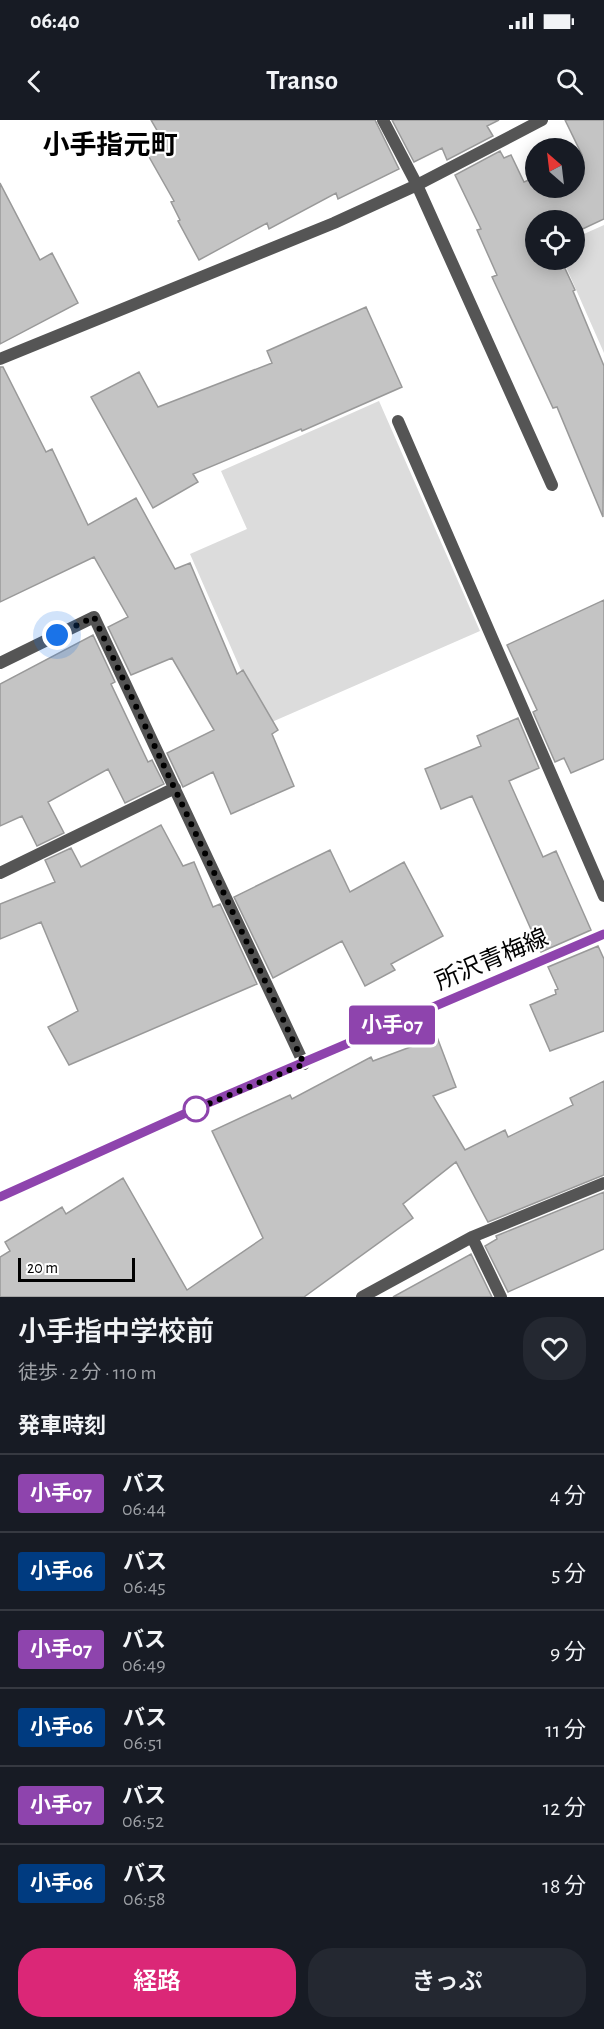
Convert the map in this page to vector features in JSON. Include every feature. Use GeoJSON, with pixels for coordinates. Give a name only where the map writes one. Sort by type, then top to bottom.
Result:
{"type":"FeatureCollection","features":[{"type":"Feature","properties":{"kind":"main road","name":"所沢青梅線"},"geometry":{"type":"LineString","coordinates":[[0,1197],[195,1109],[604,934]]}},
{"type":"Feature","properties":{"kind":"street"},"geometry":{"type":"LineString","coordinates":[[383,120],[417,185],[552,485]]}},
{"type":"Feature","properties":{"kind":"street"},"geometry":{"type":"LineString","coordinates":[[0,359],[334,223],[417,185],[542,120]]}},
{"type":"Feature","properties":{"kind":"street"},"geometry":{"type":"LineString","coordinates":[[398,421],[604,896]]}},
{"type":"Feature","properties":{"kind":"street"},"geometry":{"type":"LineString","coordinates":[[0,663],[94,617],[304,1064]]}},
{"type":"Feature","properties":{"kind":"street"},"geometry":{"type":"LineString","coordinates":[[0,873],[175,789]]}},
{"type":"Feature","properties":{"kind":"street"},"geometry":{"type":"LineString","coordinates":[[362,1297],[472,1237],[604,1183]]}},
{"type":"Feature","properties":{"kind":"street"},"geometry":{"type":"LineString","coordinates":[[472,1237],[501,1297]]}},
{"type":"Feature","properties":{"kind":"shaded area"},"geometry":{"type":"Polygon","coordinates":[[[604,225],[604,353],[567,270],[585,270],[585,234],[604,225]]]}},
{"type":"Feature","properties":{"kind":"shaded area"},"geometry":{"type":"Polygon","coordinates":[[[379,401],[480,631],[265,725],[190,554],[247,529],[221,471],[379,401]]]}},
{"type":"Feature","properties":{"kind":"building"},"geometry":{"type":"Polygon","coordinates":[[[151,120],[375,120],[399,169],[338,199],[336,193],[269,229],[267,223],[199,260],[178,221],[180,220],[171,202],[174,201],[148,155],[166,146],[151,120]]]}},
{"type":"Feature","properties":{"kind":"building"},"geometry":{"type":"Polygon","coordinates":[[[392,120],[499,120],[487,126],[493,136],[447,160],[442,148],[414,162],[392,120]]]}},
{"type":"Feature","properties":{"kind":"building"},"geometry":{"type":"Polygon","coordinates":[[[565,120],[604,120],[604,219],[585,228],[585,210],[525,210],[525,270],[566,270],[604,366],[603,517],[557,407],[553,408],[492,277],[497,275],[477,230],[481,229],[455,175],[500,151],[504,158],[511,155],[525,182],[525,198],[585,198],[585,138],[574,138],[565,120]]]}},
{"type":"Feature","properties":{"kind":"building"},"geometry":{"type":"Polygon","coordinates":[[[0,183],[40,260],[52,253],[78,303],[0,344],[0,183]]]}},
{"type":"Feature","properties":{"kind":"building"},"geometry":{"type":"Polygon","coordinates":[[[366,307],[402,387],[302,431],[301,429],[193,474],[198,482],[153,508],[91,397],[139,372],[158,407],[272,363],[267,351],[366,307]]]}},
{"type":"Feature","properties":{"kind":"building"},"geometry":{"type":"Polygon","coordinates":[[[0,367],[3,367],[46,452],[52,449],[88,525],[136,498],[175,569],[190,563],[237,674],[243,670],[278,730],[272,734],[294,786],[231,814],[213,772],[183,787],[167,753],[214,730],[172,658],[131,675],[108,627],[128,617],[94,557],[0,602],[0,367]]]}},
{"type":"Feature","properties":{"kind":"building"},"geometry":{"type":"Polygon","coordinates":[[[604,600],[604,759],[571,773],[564,758],[555,762],[533,712],[537,710],[507,645],[604,600]]]}},
{"type":"Feature","properties":{"kind":"building"},"geometry":{"type":"Polygon","coordinates":[[[93,635],[115,682],[111,684],[148,762],[152,760],[164,784],[125,803],[108,769],[48,802],[64,833],[37,846],[22,816],[0,826],[0,684],[93,635]]]}},
{"type":"Feature","properties":{"kind":"building"},"geometry":{"type":"Polygon","coordinates":[[[518,718],[539,768],[509,781],[543,857],[556,851],[591,930],[541,952],[472,796],[441,809],[425,769],[481,746],[477,736],[518,718]]]}},
{"type":"Feature","properties":{"kind":"building"},"geometry":{"type":"Polygon","coordinates":[[[161,825],[183,866],[194,862],[213,907],[220,904],[257,984],[69,1065],[48,1027],[78,1011],[41,922],[0,939],[0,904],[55,882],[45,860],[71,848],[81,867],[161,825]]]}},
{"type":"Feature","properties":{"kind":"building"},"geometry":{"type":"Polygon","coordinates":[[[330,850],[350,892],[404,862],[443,936],[391,964],[395,970],[365,986],[342,941],[273,978],[234,897],[330,850]]]}},
{"type":"Feature","properties":{"kind":"building"},"geometry":{"type":"Polygon","coordinates":[[[598,946],[604,959],[604,1031],[550,1051],[530,1005],[556,994],[555,990],[558,989],[548,967],[598,946]]]}},
{"type":"Feature","properties":{"kind":"building"},"geometry":{"type":"Polygon","coordinates":[[[437,1037],[456,1087],[433,1096],[465,1150],[505,1130],[508,1137],[573,1105],[570,1098],[604,1081],[604,1175],[488,1222],[456,1162],[403,1204],[413,1218],[304,1297],[0,1297],[0,1257],[10,1251],[5,1242],[62,1207],[66,1214],[123,1178],[187,1290],[263,1238],[212,1131],[290,1095],[292,1099],[371,1057],[373,1061],[437,1037]]]}},
{"type":"Feature","properties":{"kind":"building"},"geometry":{"type":"Polygon","coordinates":[[[604,1192],[604,1249],[508,1292],[485,1246],[497,1239],[496,1236],[604,1192]]]}},
{"type":"Feature","properties":{"kind":"building"},"geometry":{"type":"Polygon","coordinates":[[[471,1254],[492,1297],[393,1297],[471,1254]]]}},
{"type":"Feature","properties":{"kind":"bus line","name":"小手07"},"geometry":{"type":"LineString","coordinates":[[0,1197],[206,1104],[604,934]]}},
{"type":"Feature","properties":{"kind":"district","name":"小手指元町"},"geometry":{"type":"Point","coordinates":[110,145]}},
{"type":"Feature","properties":{"kind":"route"},"geometry":{"type":"LineString","coordinates":[[57,635],[94,617],[304,1064],[196,1109]]}}]}
